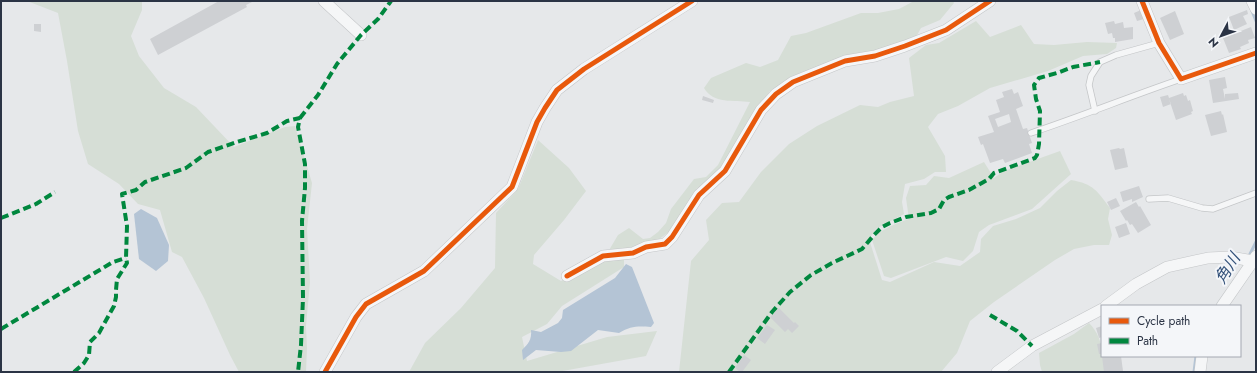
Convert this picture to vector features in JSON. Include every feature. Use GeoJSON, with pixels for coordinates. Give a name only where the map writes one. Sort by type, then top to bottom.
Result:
{"type":"FeatureCollection","features":[{"type":"Feature","properties":{"kind":"street"},"geometry":{"type":"LineString","coordinates":[[324,1],[362,35]]}},
{"type":"Feature","properties":{"kind":"street"},"geometry":{"type":"LineString","coordinates":[[325,372],[356,317],[366,304],[424,271],[512,187],[537,122],[557,90],[584,70],[692,1]]}},
{"type":"Feature","properties":{"kind":"street"},"geometry":{"type":"LineString","coordinates":[[567,276],[603,256],[633,253],[646,247],[665,244],[672,237],[699,195],[725,171],[761,110],[776,94],[793,82],[845,61],[876,56],[946,30],[990,1]]}},
{"type":"Feature","properties":{"kind":"street"},"geometry":{"type":"LineString","coordinates":[[1142,1],[1159,43],[1181,79],[1256,53]]}},
{"type":"Feature","properties":{"kind":"street"},"geometry":{"type":"LineString","coordinates":[[1252,1],[1256,9]]}},
{"type":"Feature","properties":{"kind":"street"},"geometry":{"type":"LineString","coordinates":[[1107,305],[1136,284],[1166,268],[1208,258],[1255,258]]}},
{"type":"Feature","properties":{"kind":"street"},"geometry":{"type":"LineString","coordinates":[[1223,305],[1255,258]]}},
{"type":"Feature","properties":{"kind":"street"},"geometry":{"type":"LineString","coordinates":[[997,372],[1032,346],[1101,310]]}},
{"type":"Feature","properties":{"kind":"street"},"geometry":{"type":"LineString","coordinates":[[1200,372],[1202,357]]}},
{"type":"Feature","properties":{"kind":"lane"},"geometry":{"type":"LineString","coordinates":[[1095,111],[1089,85],[1091,76],[1100,62],[1116,55],[1159,43]]}},
{"type":"Feature","properties":{"kind":"lane"},"geometry":{"type":"LineString","coordinates":[[1032,133],[1181,79]]}},
{"type":"Feature","properties":{"kind":"lane"},"geometry":{"type":"LineString","coordinates":[[1148,199],[1168,198],[1202,208],[1213,209],[1256,193]]}},
{"type":"Feature","properties":{"kind":"shaded area"},"geometry":{"type":"Polygon","coordinates":[[[27,1],[142,1],[142,10],[131,36],[139,56],[164,88],[196,107],[234,147],[285,127],[295,126],[312,183],[307,229],[310,282],[306,326],[306,372],[239,372],[204,298],[182,257],[172,252],[160,210],[138,204],[119,184],[88,164],[78,131],[58,13],[27,1]]]}},
{"type":"Feature","properties":{"kind":"shaded area"},"geometry":{"type":"Polygon","coordinates":[[[914,1],[953,1],[954,3],[940,20],[921,28],[916,37],[783,88],[770,91],[757,109],[722,170],[710,183],[697,188],[683,213],[670,231],[658,240],[624,257],[624,267],[562,306],[547,324],[522,337],[527,361],[607,337],[657,331],[646,356],[557,372],[409,372],[425,343],[461,308],[495,268],[496,213],[518,189],[538,140],[569,168],[586,191],[564,220],[534,255],[533,264],[561,281],[605,257],[618,235],[629,228],[643,239],[650,238],[666,223],[671,209],[694,179],[706,177],[718,165],[750,102],[724,100],[713,97],[704,88],[711,78],[746,63],[760,67],[778,60],[791,36],[806,33],[861,13],[878,13],[899,9],[914,1]]]}},
{"type":"Feature","properties":{"kind":"shaded area"},"geometry":{"type":"Polygon","coordinates":[[[976,21],[990,37],[1021,25],[1034,44],[1054,45],[1087,42],[1117,43],[1116,48],[1107,54],[1083,56],[1048,71],[990,88],[958,106],[938,114],[928,127],[945,156],[946,172],[935,172],[924,179],[905,184],[902,202],[904,214],[876,229],[869,239],[882,280],[890,282],[934,262],[960,266],[980,252],[981,239],[993,226],[1016,219],[1040,208],[1057,191],[1071,180],[1090,186],[1102,197],[1110,208],[1108,219],[1112,235],[1109,245],[1094,245],[1074,249],[1055,260],[994,302],[970,321],[957,353],[941,372],[679,372],[691,261],[709,240],[706,220],[722,203],[739,202],[761,172],[789,144],[817,126],[860,105],[878,107],[890,102],[914,96],[909,58],[926,45],[939,43],[976,21]]]}},
{"type":"Feature","properties":{"kind":"shaded area"},"geometry":{"type":"Polygon","coordinates":[[[1060,151],[1071,174],[1032,209],[989,225],[979,232],[973,251],[963,261],[946,257],[891,278],[884,276],[872,240],[884,229],[909,219],[906,198],[910,186],[926,185],[934,176],[949,178],[984,162],[994,178],[1004,171],[1060,151]]]}},
{"type":"Feature","properties":{"kind":"shaded area"},"geometry":{"type":"Polygon","coordinates":[[[1089,323],[1099,338],[1101,357],[1103,357],[1116,372],[1042,372],[1039,353],[1074,334],[1089,323]]]}},
{"type":"Feature","properties":{"kind":"water"},"geometry":{"type":"Polygon","coordinates":[[[141,209],[157,218],[169,245],[168,261],[156,271],[139,259],[134,214],[141,209]]]}},
{"type":"Feature","properties":{"kind":"water"},"geometry":{"type":"Polygon","coordinates":[[[626,264],[632,267],[654,323],[651,327],[634,327],[619,333],[598,330],[571,351],[561,352],[536,350],[523,360],[522,350],[529,342],[531,330],[541,332],[558,323],[562,318],[563,310],[615,278],[626,264]]]}},
{"type":"Feature","properties":{"kind":"building"},"geometry":{"type":"Polygon","coordinates":[[[219,1],[254,1],[246,5],[247,7],[158,55],[150,39],[219,1]]]}},
{"type":"Feature","properties":{"kind":"building"},"geometry":{"type":"Polygon","coordinates":[[[1141,10],[1144,19],[1137,21],[1134,13],[1141,10]]]}},
{"type":"Feature","properties":{"kind":"building"},"geometry":{"type":"Polygon","coordinates":[[[1247,10],[1248,14],[1243,16],[1247,24],[1234,30],[1229,17],[1247,10]]]}},
{"type":"Feature","properties":{"kind":"building"},"geometry":{"type":"Polygon","coordinates":[[[1175,11],[1184,34],[1170,40],[1160,18],[1175,11]]]}},
{"type":"Feature","properties":{"kind":"building"},"geometry":{"type":"Polygon","coordinates":[[[1114,21],[1115,24],[1123,22],[1124,28],[1133,27],[1133,39],[1115,42],[1115,38],[1113,38],[1112,33],[1108,34],[1105,23],[1114,21]]]}},
{"type":"Feature","properties":{"kind":"building"},"geometry":{"type":"Polygon","coordinates":[[[34,24],[41,24],[41,32],[34,31],[34,24]]]}},
{"type":"Feature","properties":{"kind":"building"},"geometry":{"type":"Polygon","coordinates":[[[1251,27],[1255,38],[1248,40],[1249,43],[1240,47],[1241,49],[1229,53],[1223,38],[1251,27]]]}},
{"type":"Feature","properties":{"kind":"building"},"geometry":{"type":"Polygon","coordinates":[[[1225,77],[1227,88],[1223,89],[1225,99],[1225,94],[1238,93],[1239,99],[1213,103],[1209,80],[1225,77]]]}},
{"type":"Feature","properties":{"kind":"building"},"geometry":{"type":"Polygon","coordinates":[[[1012,89],[1014,94],[1018,92],[1023,106],[1016,109],[1023,129],[1027,128],[1032,143],[1029,144],[1032,153],[1005,163],[1003,159],[990,163],[983,144],[981,145],[978,137],[994,132],[988,116],[1000,112],[996,100],[1004,97],[1002,92],[1012,89]],[[1009,114],[995,119],[998,127],[1011,122],[1009,114]]]}},
{"type":"Feature","properties":{"kind":"building"},"geometry":{"type":"Polygon","coordinates":[[[1183,93],[1184,96],[1186,95],[1188,101],[1190,100],[1193,111],[1191,112],[1192,114],[1176,120],[1171,104],[1163,107],[1160,97],[1168,95],[1169,98],[1183,93]]]}},
{"type":"Feature","properties":{"kind":"building"},"geometry":{"type":"Polygon","coordinates":[[[703,96],[714,100],[713,103],[702,100],[703,96]]]}},
{"type":"Feature","properties":{"kind":"building"},"geometry":{"type":"Polygon","coordinates":[[[1221,111],[1227,132],[1211,136],[1205,115],[1221,111]]]}},
{"type":"Feature","properties":{"kind":"building"},"geometry":{"type":"Polygon","coordinates":[[[1124,148],[1128,167],[1115,170],[1110,150],[1124,148]]]}},
{"type":"Feature","properties":{"kind":"building"},"geometry":{"type":"Polygon","coordinates":[[[1139,186],[1143,197],[1132,202],[1132,199],[1123,202],[1120,192],[1139,186]]]}},
{"type":"Feature","properties":{"kind":"building"},"geometry":{"type":"Polygon","coordinates":[[[1116,198],[1120,206],[1111,210],[1107,202],[1116,198]]]}},
{"type":"Feature","properties":{"kind":"building"},"geometry":{"type":"Polygon","coordinates":[[[1136,202],[1151,225],[1138,233],[1132,224],[1130,225],[1127,220],[1126,221],[1120,211],[1136,202]]]}},
{"type":"Feature","properties":{"kind":"building"},"geometry":{"type":"Polygon","coordinates":[[[1126,223],[1130,234],[1119,238],[1115,227],[1126,223]]]}},
{"type":"Feature","properties":{"kind":"building"},"geometry":{"type":"Polygon","coordinates":[[[779,308],[799,326],[792,333],[788,329],[785,332],[770,317],[779,308]]]}},
{"type":"Feature","properties":{"kind":"building"},"geometry":{"type":"Polygon","coordinates":[[[767,325],[775,330],[765,344],[757,338],[767,325]]]}},
{"type":"Feature","properties":{"kind":"building"},"geometry":{"type":"Polygon","coordinates":[[[1101,326],[1101,337],[1099,338],[1096,328],[1101,326]]]}},
{"type":"Feature","properties":{"kind":"building"},"geometry":{"type":"Polygon","coordinates":[[[1101,343],[1101,354],[1099,354],[1097,344],[1101,343]]]}},
{"type":"Feature","properties":{"kind":"building"},"geometry":{"type":"Polygon","coordinates":[[[744,355],[751,360],[742,372],[740,372],[735,368],[744,355]]]}},
{"type":"Feature","properties":{"kind":"building"},"geometry":{"type":"Polygon","coordinates":[[[1102,357],[1121,357],[1123,371],[1104,372],[1102,357]]]}},
{"type":"Feature","properties":{"kind":"waterway","name":"角川"},"geometry":{"type":"LineString","coordinates":[[1252,11],[1256,21]]}},
{"type":"Feature","properties":{"kind":"waterway","name":"角川"},"geometry":{"type":"LineString","coordinates":[[1248,258],[1256,242]]}},
{"type":"Feature","properties":{"kind":"waterway","name":"角川"},"geometry":{"type":"LineString","coordinates":[[1194,372],[1196,357]]}},
{"type":"Feature","properties":{"kind":"marked path"},"geometry":{"type":"LineString","coordinates":[[300,118],[318,95],[337,64],[361,35],[378,19],[391,1]]}},
{"type":"Feature","properties":{"kind":"marked path"},"geometry":{"type":"LineString","coordinates":[[729,372],[772,312],[790,292],[811,275],[862,249],[882,227],[906,217],[931,213],[939,209],[944,200],[969,190],[989,179],[994,173],[1035,158],[1039,144],[1040,111],[1034,85],[1039,78],[1073,67],[1100,62]]}},
{"type":"Feature","properties":{"kind":"marked path"},"geometry":{"type":"LineString","coordinates":[[74,372],[84,363],[89,355],[90,342],[99,333],[114,306],[117,279],[127,263],[127,226],[122,194],[136,190],[145,182],[186,168],[208,152],[267,133],[287,121],[300,118],[298,127],[305,164],[305,188],[302,221],[303,298],[298,372]]}},
{"type":"Feature","properties":{"kind":"marked path"},"geometry":{"type":"LineString","coordinates":[[1,218],[36,204],[55,192]]}},
{"type":"Feature","properties":{"kind":"marked path"},"geometry":{"type":"LineString","coordinates":[[1,329],[113,262],[126,258]]}},
{"type":"Feature","properties":{"kind":"marked path"},"geometry":{"type":"LineString","coordinates":[[990,315],[1017,331],[1032,346]]}},
{"type":"Feature","properties":{"kind":"cycle path"},"geometry":{"type":"LineString","coordinates":[[325,372],[356,317],[366,304],[424,271],[512,187],[537,122],[557,90],[584,69],[692,1]]}},
{"type":"Feature","properties":{"kind":"cycle path"},"geometry":{"type":"LineString","coordinates":[[567,276],[603,256],[633,253],[646,247],[665,244],[672,237],[699,195],[725,171],[761,110],[776,94],[793,82],[845,61],[875,56],[946,30],[990,1]]}},
{"type":"Feature","properties":{"kind":"cycle path"},"geometry":{"type":"LineString","coordinates":[[1142,1],[1159,43],[1181,79],[1256,53]]}}]}
